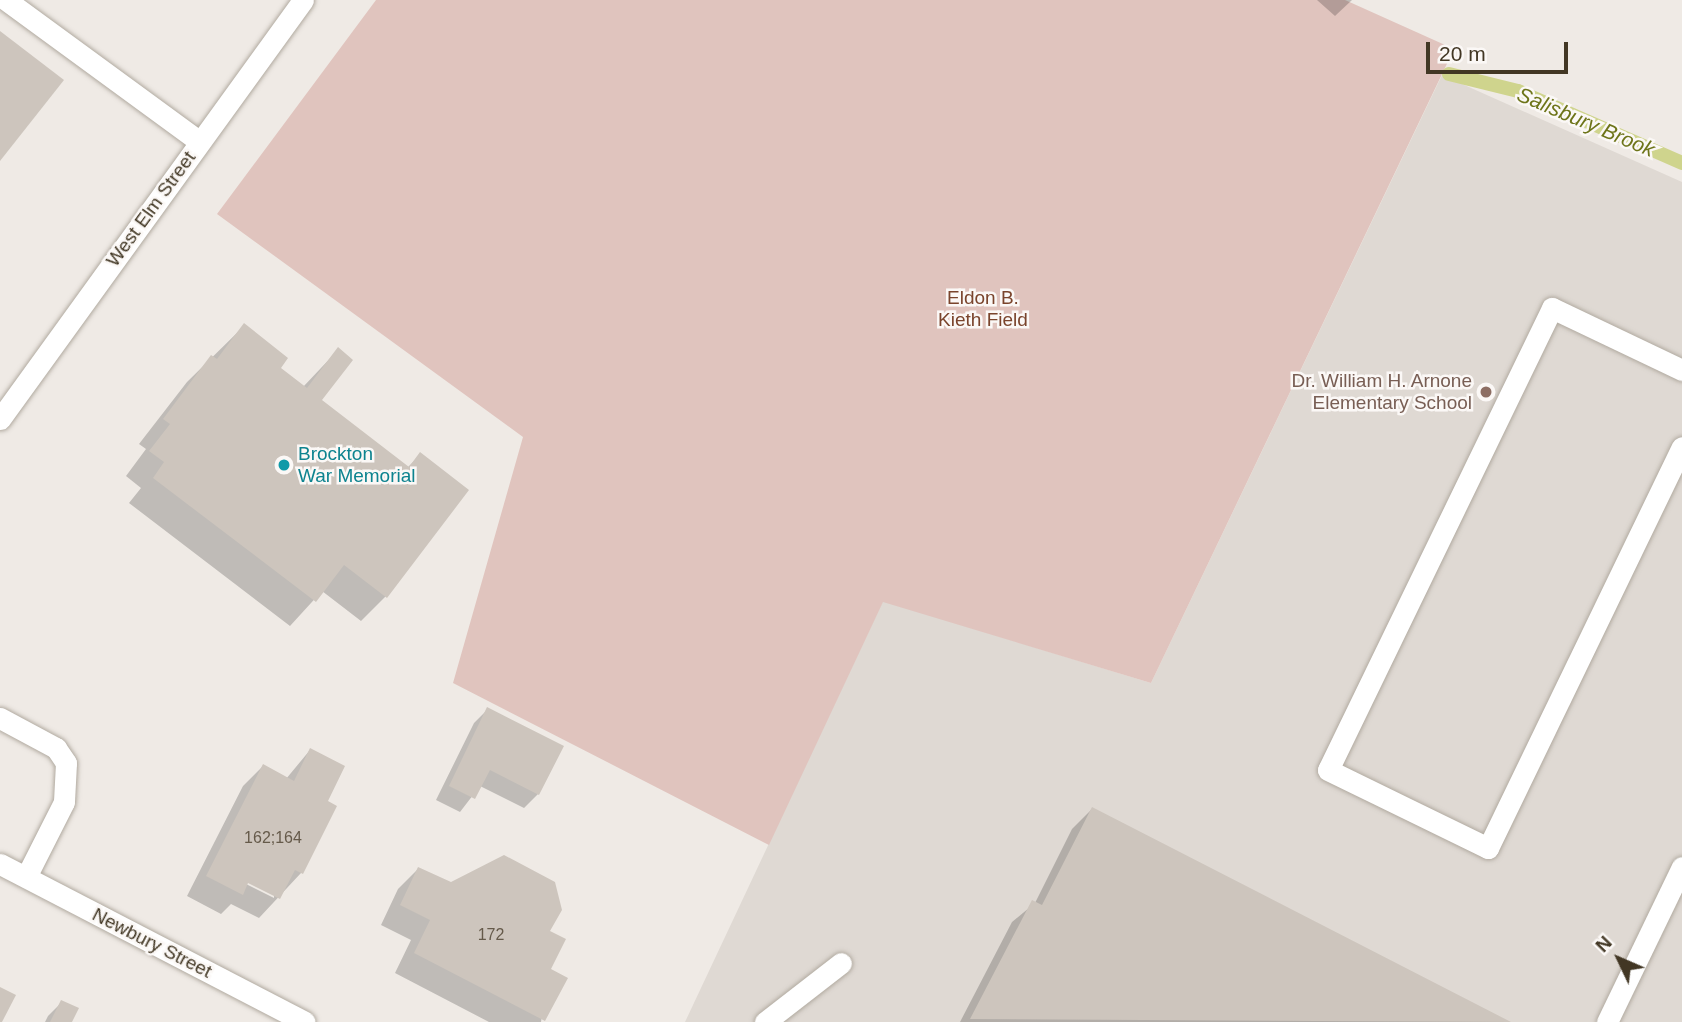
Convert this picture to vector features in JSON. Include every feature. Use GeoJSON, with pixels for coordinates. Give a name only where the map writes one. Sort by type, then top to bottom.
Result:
{"type":"FeatureCollection","features":[{"type":"Feature","properties":{"kind":"street"},"geometry":{"type":"LineString","coordinates":[[6,0],[200,142]]}},
{"type":"Feature","properties":{"kind":"street","name":"West Elm Street"},"geometry":{"type":"LineString","coordinates":[[1,417],[303,0]]}},
{"type":"Feature","properties":{"kind":"street"},"geometry":{"type":"LineString","coordinates":[[1682,370],[1552,308],[1328,770],[1488,848],[1682,447]]}},
{"type":"Feature","properties":{"kind":"street"},"geometry":{"type":"LineString","coordinates":[[0,718],[56,748],[66,763],[64,802],[26,877]]}},
{"type":"Feature","properties":{"kind":"street","name":"Newbury Street"},"geometry":{"type":"LineString","coordinates":[[0,864],[305,1022]]}},
{"type":"Feature","properties":{"kind":"street"},"geometry":{"type":"LineString","coordinates":[[1607,1022],[1682,867]]}},
{"type":"Feature","properties":{"kind":"street"},"geometry":{"type":"LineString","coordinates":[[765,1022],[841,963]]}},
{"type":"Feature","properties":{"kind":"shaded area","name":"Dr. William H. Arnone Elementary School"},"geometry":{"type":"Polygon","coordinates":[[[1442,75],[1682,182],[1682,1022],[685,1022],[883,601],[1151,683],[1442,75]]]}},
{"type":"Feature","properties":{"kind":"green space","name":"Eldon B. Kieth Field"},"geometry":{"type":"Polygon","coordinates":[[[376,0],[1345,0],[1454,49],[1151,683],[883,602],[769,845],[453,683],[523,437],[217,214],[376,0]]]}},
{"type":"Feature","properties":{"kind":"building"},"geometry":{"type":"Polygon","coordinates":[[[0,31],[64,80],[0,161],[0,31]]]}},
{"type":"Feature","properties":{"kind":"building","name":"Brockton War Memorial"},"geometry":{"type":"Polygon","coordinates":[[[244,323],[288,358],[281,368],[307,388],[338,347],[353,360],[322,400],[409,467],[420,452],[469,490],[387,598],[344,565],[316,602],[153,478],[164,462],[149,451],[170,424],[163,419],[211,355],[217,359],[244,323]]]}},
{"type":"Feature","properties":{"kind":"building"},"geometry":{"type":"Polygon","coordinates":[[[487,707],[564,746],[539,795],[490,770],[475,799],[449,786],[487,707]]]}},
{"type":"Feature","properties":{"kind":"building"},"geometry":{"type":"Polygon","coordinates":[[[310,748],[345,766],[328,801],[337,806],[303,874],[295,870],[280,899],[248,883],[243,895],[206,876],[263,764],[294,781],[310,748]]]}},
{"type":"Feature","properties":{"kind":"building"},"geometry":{"type":"Polygon","coordinates":[[[1092,807],[1511,1022],[970,1019],[1032,900],[1042,905],[1092,807]]]}},
{"type":"Feature","properties":{"kind":"building"},"geometry":{"type":"Polygon","coordinates":[[[504,855],[555,882],[562,910],[550,931],[566,939],[551,969],[568,978],[545,1021],[414,953],[430,920],[400,905],[418,867],[451,882],[504,855]]]}},
{"type":"Feature","properties":{"kind":"building"},"geometry":{"type":"Polygon","coordinates":[[[0,987],[16,995],[2,1022],[0,1022],[0,987]]]}},
{"type":"Feature","properties":{"kind":"building"},"geometry":{"type":"Polygon","coordinates":[[[61,1000],[79,1008],[72,1022],[50,1022],[61,1000]]]}},
{"type":"Feature","properties":{"kind":"waterway","name":"Salisbury Brook"},"geometry":{"type":"LineString","coordinates":[[1449,74],[1518,91],[1682,163]]}},
{"type":"Feature","properties":{"kind":"place","name":"Dr. William H. Arnone Elementary School"},"geometry":{"type":"Point","coordinates":[1486,392]}},
{"type":"Feature","properties":{"kind":"place","name":"Brockton War Memorial"},"geometry":{"type":"Point","coordinates":[284,465]}}]}
